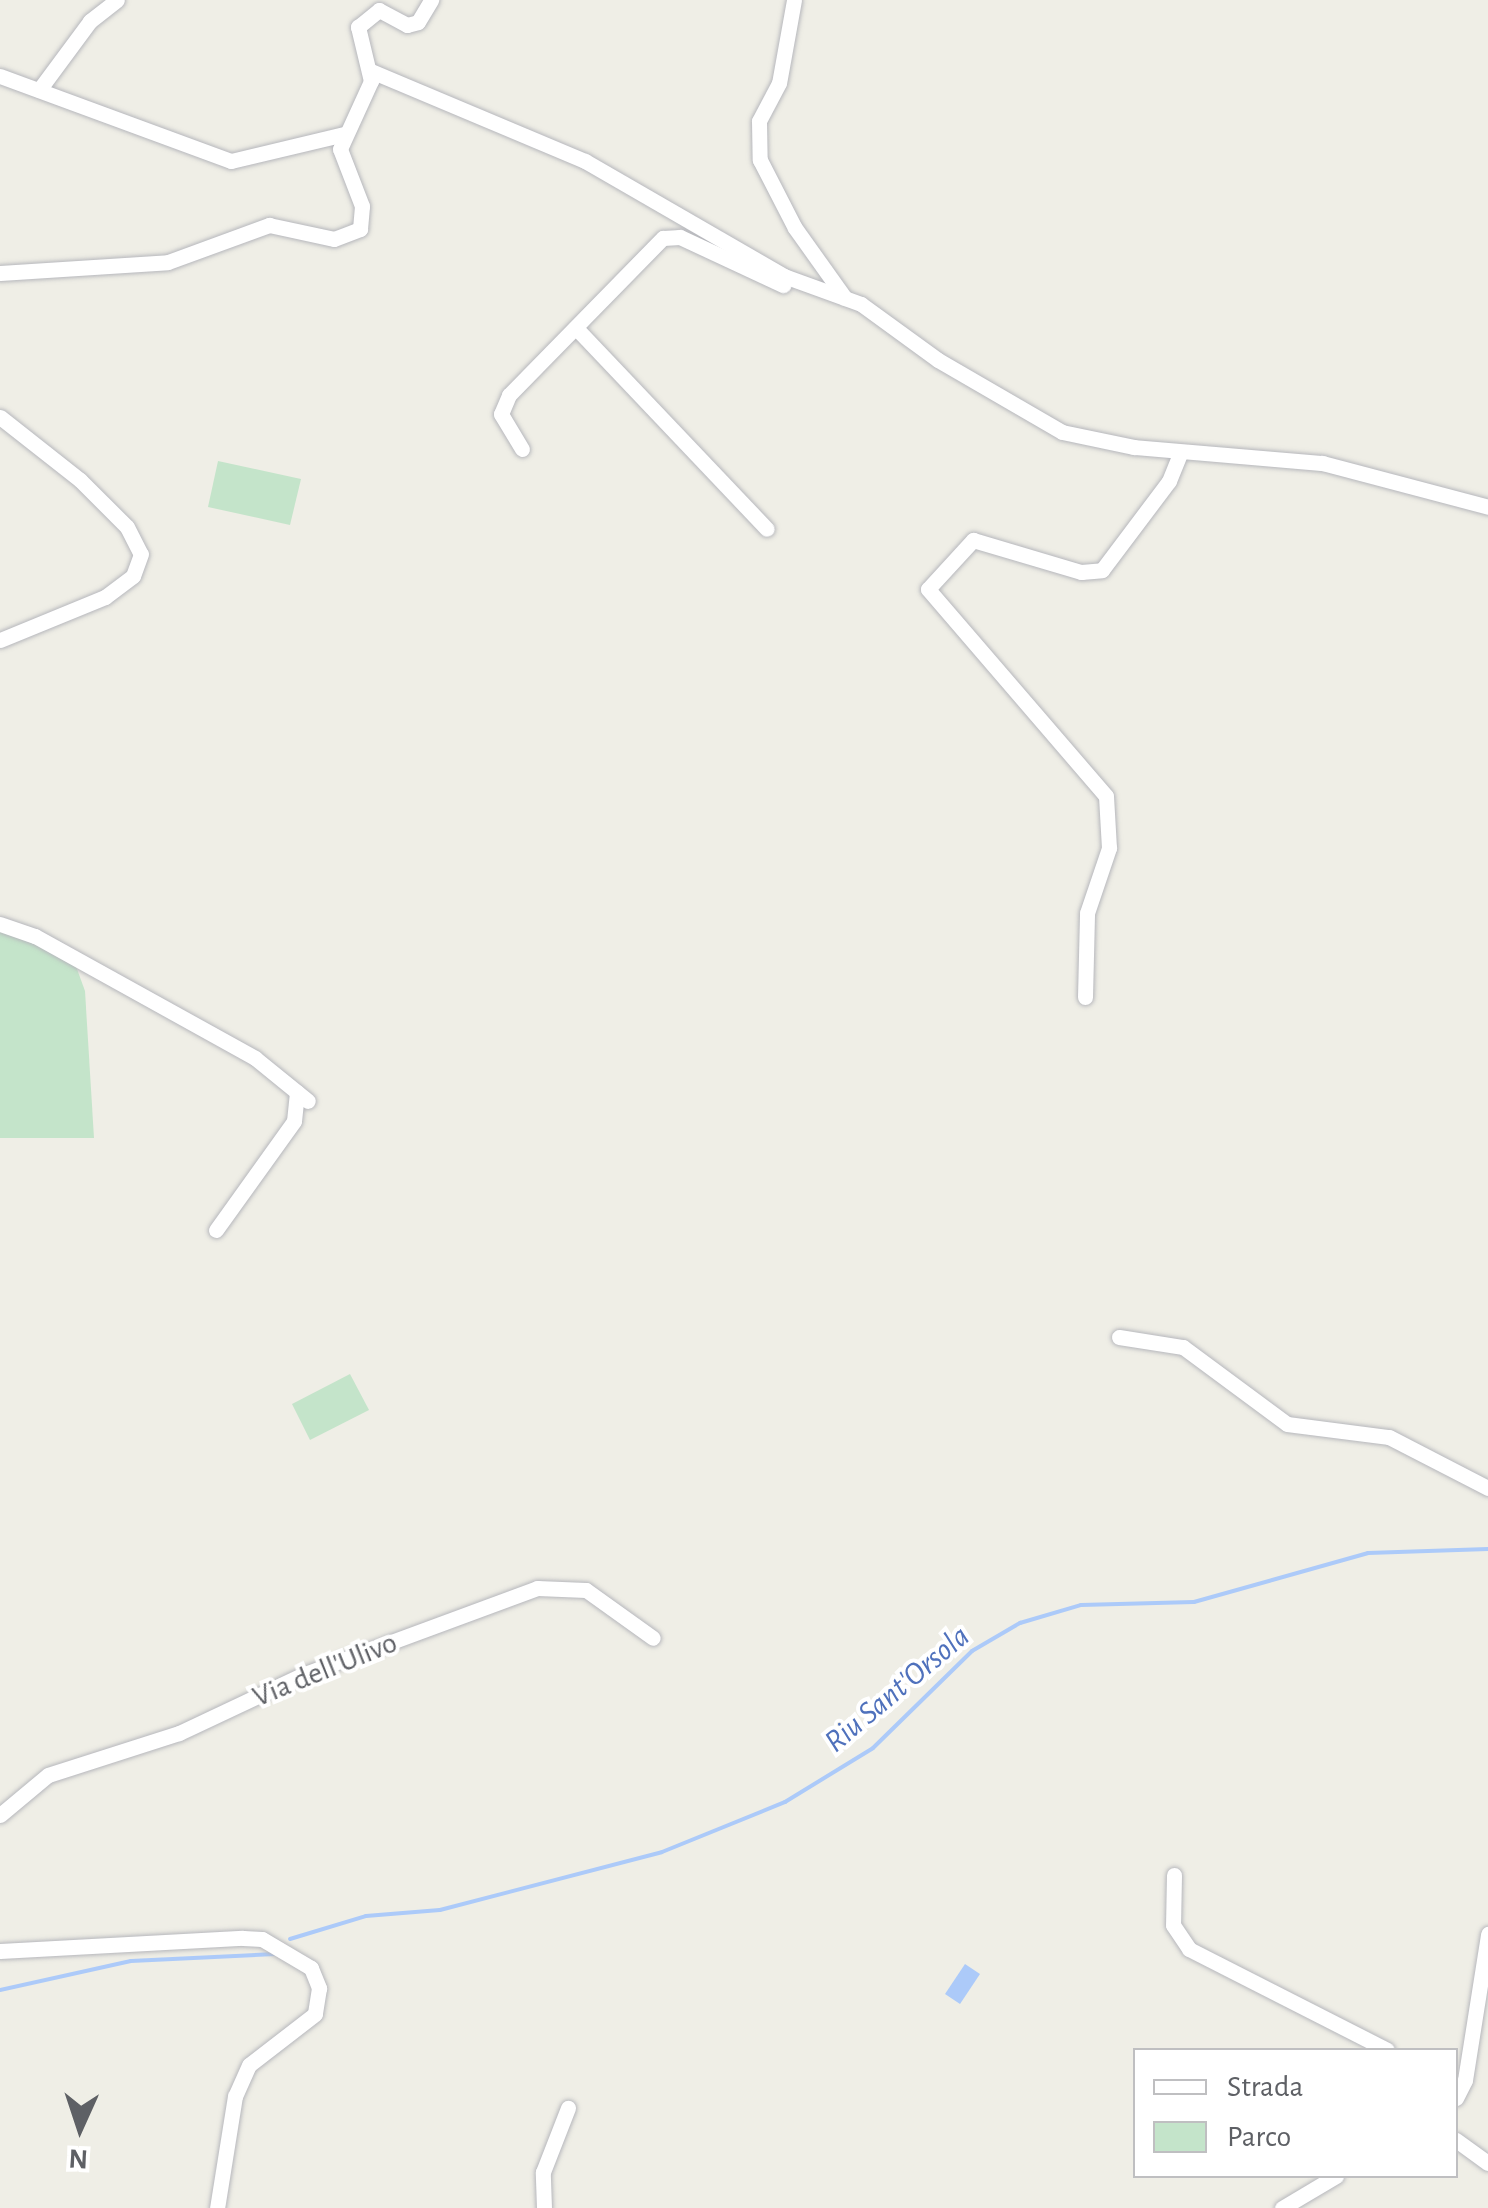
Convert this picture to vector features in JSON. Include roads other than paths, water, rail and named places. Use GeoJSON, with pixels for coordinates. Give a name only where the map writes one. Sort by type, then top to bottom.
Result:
{"type":"FeatureCollection","features":[{"type":"Feature","properties":{"kind":"street"},"geometry":{"type":"LineString","coordinates":[[39,90],[90,21],[117,0]]}},
{"type":"Feature","properties":{"kind":"street"},"geometry":{"type":"LineString","coordinates":[[0,273],[168,262],[269,226],[322,238],[350,235],[360,229],[362,206],[342,164],[344,134],[371,71],[358,34],[361,20],[379,10],[407,25],[418,22],[432,0]]}},
{"type":"Feature","properties":{"kind":"street"},"geometry":{"type":"LineString","coordinates":[[794,0],[779,83],[759,120],[760,160],[796,228],[853,301]]}},
{"type":"Feature","properties":{"kind":"street"},"geometry":{"type":"LineString","coordinates":[[371,71],[585,161],[784,276],[853,301],[938,360],[1062,432],[1180,452],[1322,463],[1488,507]]}},
{"type":"Feature","properties":{"kind":"street"},"geometry":{"type":"LineString","coordinates":[[0,76],[232,160],[344,134]]}},
{"type":"Feature","properties":{"kind":"street"},"geometry":{"type":"LineString","coordinates":[[522,449],[504,422],[502,406],[663,238],[680,237],[848,309],[853,301]]}},
{"type":"Feature","properties":{"kind":"street"},"geometry":{"type":"LineString","coordinates":[[578,330],[766,529]]}},
{"type":"Feature","properties":{"kind":"street"},"geometry":{"type":"LineString","coordinates":[[0,416],[80,480],[128,527],[141,554],[133,576],[105,596],[0,640]]}},
{"type":"Feature","properties":{"kind":"street"},"geometry":{"type":"LineString","coordinates":[[1085,997],[1088,913],[1110,848],[1106,796],[928,589],[973,540],[1082,572],[1102,570],[1169,482],[1180,452]]}},
{"type":"Feature","properties":{"kind":"street"},"geometry":{"type":"LineString","coordinates":[[0,924],[35,936],[255,1058],[303,1096],[294,1121],[216,1230]]}},
{"type":"Feature","properties":{"kind":"street"},"geometry":{"type":"LineString","coordinates":[[1118,1337],[1183,1348],[1287,1424],[1389,1437],[1488,1488]]}},
{"type":"Feature","properties":{"kind":"street","name":"Via dell'Ulivo"},"geometry":{"type":"LineString","coordinates":[[0,1815],[48,1775],[179,1733],[302,1675],[536,1588],[570,1584],[586,1590],[653,1638]]}},
{"type":"Feature","properties":{"kind":"street"},"geometry":{"type":"LineString","coordinates":[[1174,1874],[1172,1925],[1188,1949],[1383,2048]]}},
{"type":"Feature","properties":{"kind":"street"},"geometry":{"type":"LineString","coordinates":[[1458,2094],[1465,2080],[1488,1934]]}},
{"type":"Feature","properties":{"kind":"street"},"geometry":{"type":"LineString","coordinates":[[0,1951],[243,1938],[262,1940],[311,1968],[319,1988],[315,2014],[249,2066],[235,2096],[217,2208]]}},
{"type":"Feature","properties":{"kind":"street"},"geometry":{"type":"LineString","coordinates":[[544,2208],[544,2172],[568,2108]]}},
{"type":"Feature","properties":{"kind":"street"},"geometry":{"type":"LineString","coordinates":[[1458,2141],[1488,2163]]}},
{"type":"Feature","properties":{"kind":"street"},"geometry":{"type":"LineString","coordinates":[[1282,2208],[1333,2178]]}},
{"type":"Feature","properties":{"kind":"water"},"geometry":{"type":"Polygon","coordinates":[[[965,1964],[980,1974],[960,2004],[945,1994],[965,1964]]]}},
{"type":"Feature","properties":{"kind":"waterway","name":"Riu Sant'Orsola"},"geometry":{"type":"LineString","coordinates":[[290,1939],[366,1916],[440,1910],[662,1852],[785,1802],[873,1748],[972,1651],[1020,1623],[1081,1605],[1194,1602],[1368,1553],[1488,1549]]}},
{"type":"Feature","properties":{"kind":"waterway","name":"Riu Sant'Orsola"},"geometry":{"type":"LineString","coordinates":[[0,1990],[131,1961],[275,1954]]}}]}
